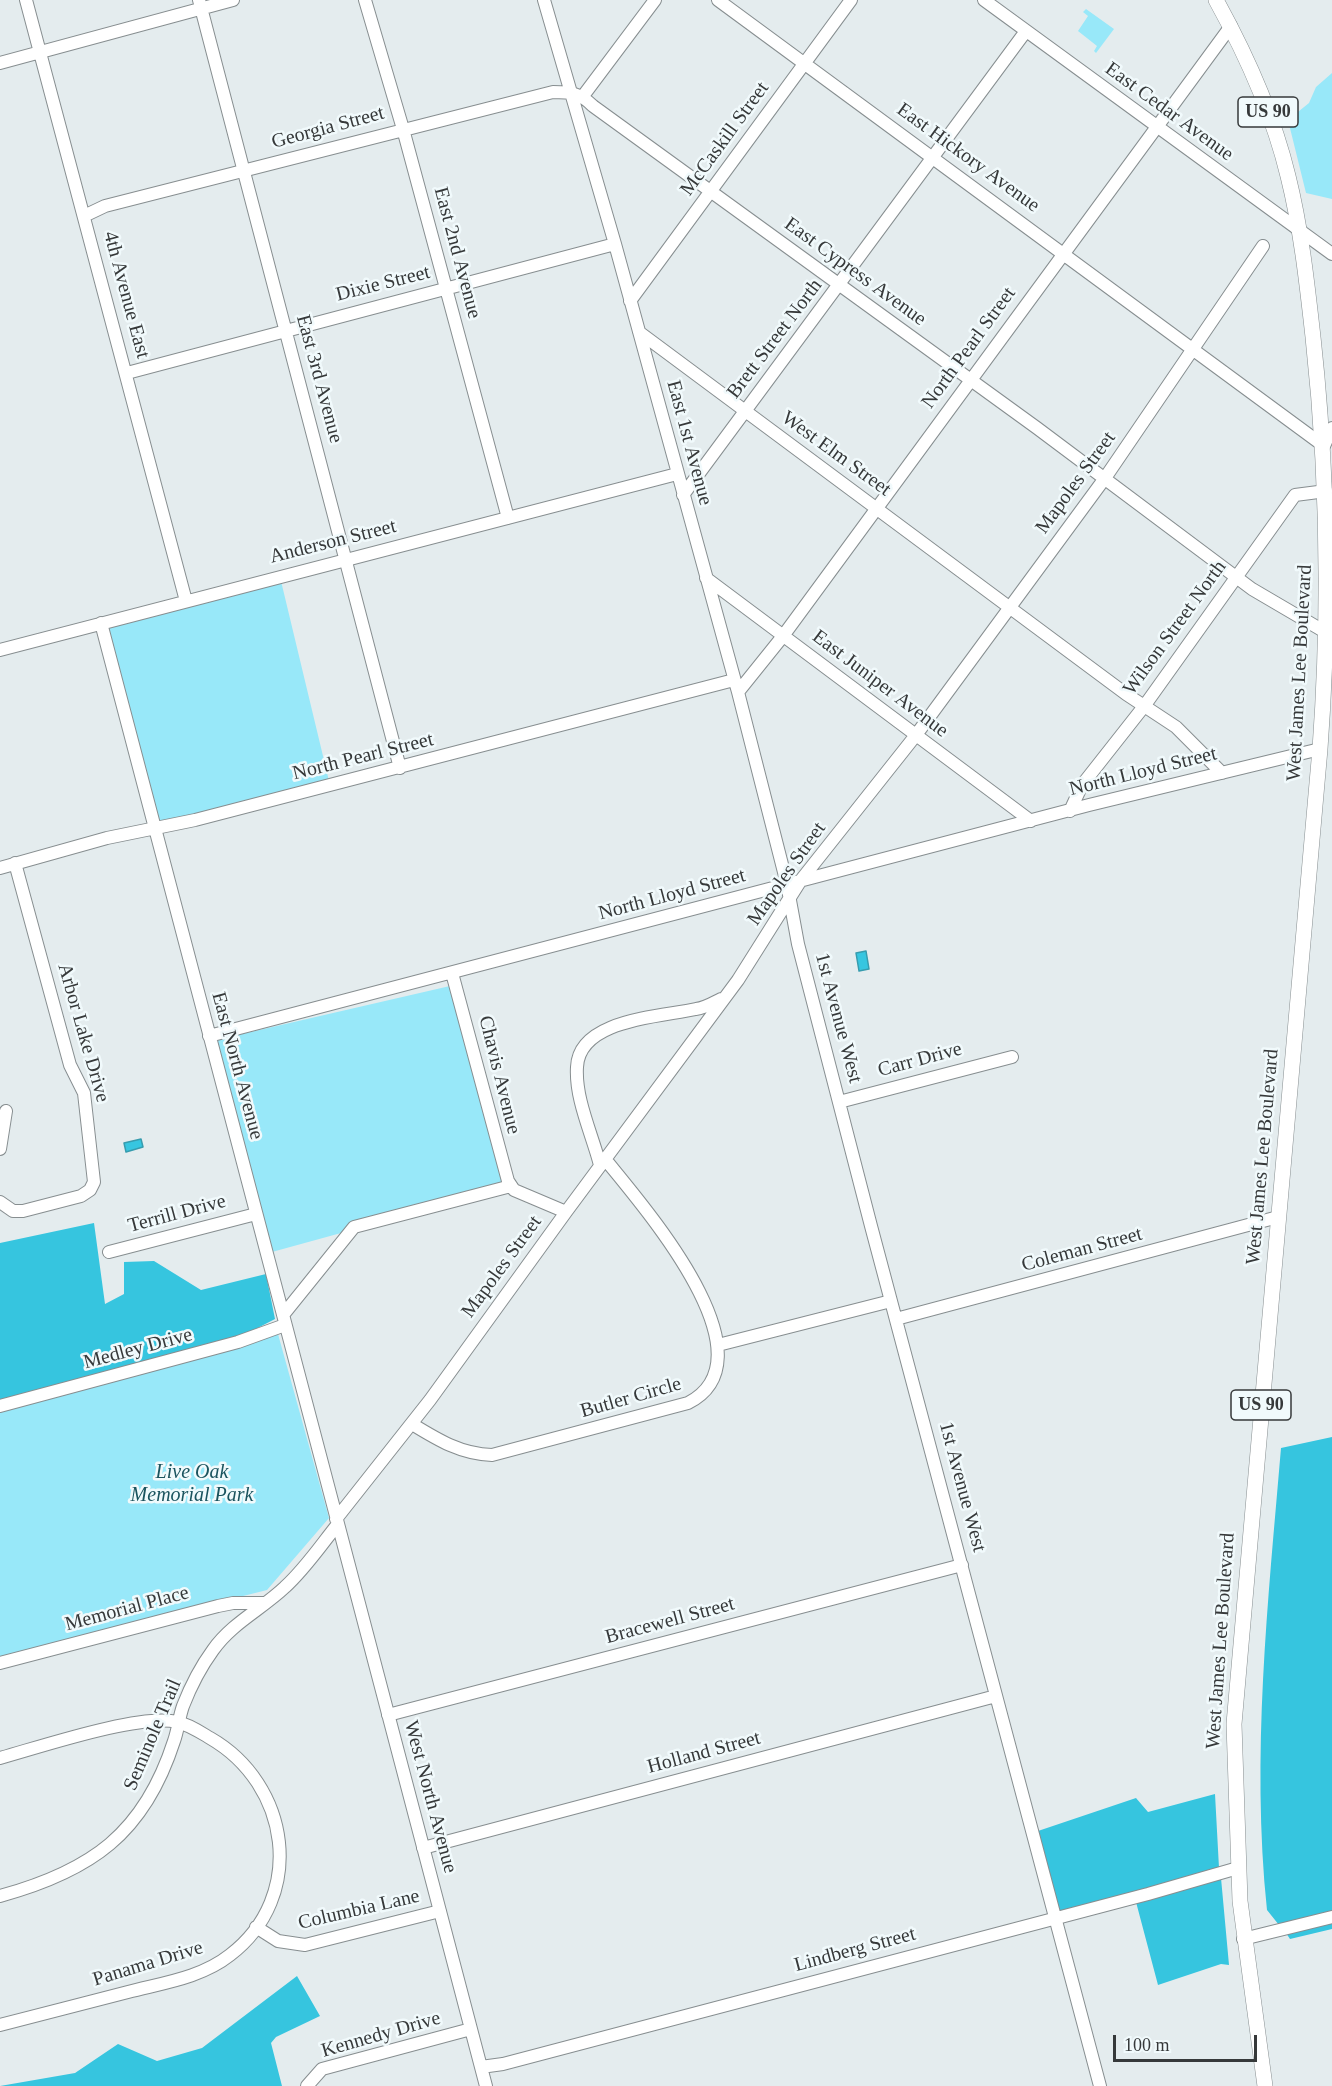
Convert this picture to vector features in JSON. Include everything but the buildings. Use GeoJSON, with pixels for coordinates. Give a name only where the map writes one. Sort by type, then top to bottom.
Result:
{"type":"FeatureCollection","features":[{"type":"Feature","properties":{"kind":"main road","name":"US 90"},"geometry":{"type":"LineString","coordinates":[[1216,0],[1248,60],[1278,140],[1299,230]]}},
{"type":"Feature","properties":{"kind":"main road","name":"West James Lee Boulevard"},"geometry":{"type":"LineString","coordinates":[[1265,2086],[1243,1939],[1238,1868],[1234,1724],[1320,749],[1327,721],[1326,491],[1328,442],[1299,230]]}},
{"type":"Feature","properties":{"kind":"street","name":"4th Avenue East"},"geometry":{"type":"LineString","coordinates":[[26,0],[186,601]]}},
{"type":"Feature","properties":{"kind":"street"},"geometry":{"type":"LineString","coordinates":[[0,63],[200,4],[233,0]]}},
{"type":"Feature","properties":{"kind":"street","name":"East 2nd Avenue"},"geometry":{"type":"LineString","coordinates":[[365,0],[403,129],[508,518]]}},
{"type":"Feature","properties":{"kind":"street","name":"East 1st Avenue"},"geometry":{"type":"LineString","coordinates":[[544,0],[615,244],[736,686],[790,898]]}},
{"type":"Feature","properties":{"kind":"street"},"geometry":{"type":"LineString","coordinates":[[584,96],[655,0]]}},
{"type":"Feature","properties":{"kind":"street","name":"East Hickory Avenue"},"geometry":{"type":"LineString","coordinates":[[718,0],[1195,349],[1328,442]]}},
{"type":"Feature","properties":{"kind":"street","name":"McCaskill Street"},"geometry":{"type":"LineString","coordinates":[[630,301],[851,0]]}},
{"type":"Feature","properties":{"kind":"street","name":"East Cedar Avenue"},"geometry":{"type":"LineString","coordinates":[[984,0],[1332,254]]}},
{"type":"Feature","properties":{"kind":"street","name":"East 3rd Avenue"},"geometry":{"type":"LineString","coordinates":[[200,4],[400,768]]}},
{"type":"Feature","properties":{"kind":"street","name":"North Pearl Street"},"geometry":{"type":"LineString","coordinates":[[0,868],[107,838],[154,829],[736,686],[783,636],[1231,26]]}},
{"type":"Feature","properties":{"kind":"street","name":"Brett Street North"},"geometry":{"type":"LineString","coordinates":[[683,495],[1026,31]]}},
{"type":"Feature","properties":{"kind":"street","name":"Georgia Street"},"geometry":{"type":"LineString","coordinates":[[84,216],[105,206],[553,92],[571,92],[584,96]]}},
{"type":"Feature","properties":{"kind":"street","name":"East Cypress Avenue"},"geometry":{"type":"LineString","coordinates":[[584,96],[593,106],[1105,478],[1252,589],[1327,633]]}},
{"type":"Feature","properties":{"kind":"street","name":"Dixie Street"},"geometry":{"type":"LineString","coordinates":[[127,373],[286,329],[615,244]]}},
{"type":"Feature","properties":{"kind":"street","name":"Mapoles Street"},"geometry":{"type":"LineString","coordinates":[[337,1521],[412,1424],[725,997],[801,880],[916,735],[1105,478],[1263,246]]}},
{"type":"Feature","properties":{"kind":"street","name":"West Elm Street"},"geometry":{"type":"LineString","coordinates":[[639,332],[1010,608],[1176,727],[1222,773]]}},
{"type":"Feature","properties":{"kind":"street"},"geometry":{"type":"LineString","coordinates":[[1328,442],[1332,428]]}},
{"type":"Feature","properties":{"kind":"street","name":"Anderson Street"},"geometry":{"type":"LineString","coordinates":[[0,650],[677,474]]}},
{"type":"Feature","properties":{"kind":"street","name":"Wilson Street North"},"geometry":{"type":"LineString","coordinates":[[1070,811],[1082,785],[1144,705],[1295,495],[1326,491]]}},
{"type":"Feature","properties":{"kind":"street","name":"East Juniper Avenue"},"geometry":{"type":"LineString","coordinates":[[706,578],[1032,821]]}},
{"type":"Feature","properties":{"kind":"street","name":"East North Avenue"},"geometry":{"type":"LineString","coordinates":[[100,623],[337,1521]]}},
{"type":"Feature","properties":{"kind":"street","name":"North Lloyd Street"},"geometry":{"type":"LineString","coordinates":[[209,1036],[801,880],[1320,749]]}},
{"type":"Feature","properties":{"kind":"street","name":"Arbor Lake Drive"},"geometry":{"type":"LineString","coordinates":[[0,1202],[13,1211],[23,1211],[81,1196],[90,1190],[95,1174],[84,1093],[69,1065],[15,863]]}},
{"type":"Feature","properties":{"kind":"street","name":"1st Avenue West"},"geometry":{"type":"LineString","coordinates":[[790,898],[798,944],[839,1102],[1100,2086]]}},
{"type":"Feature","properties":{"kind":"street","name":"Chavis Avenue"},"geometry":{"type":"LineString","coordinates":[[452,973],[498,1153],[511,1186]]}},
{"type":"Feature","properties":{"kind":"street"},"geometry":{"type":"LineString","coordinates":[[602,1162],[578,1081],[578,1057],[582,1048],[610,1027],[704,1007],[725,997]]}},
{"type":"Feature","properties":{"kind":"street","name":"Carr Drive"},"geometry":{"type":"LineString","coordinates":[[839,1102],[1012,1057]]}},
{"type":"Feature","properties":{"kind":"street"},"geometry":{"type":"LineString","coordinates":[[0,1149],[6,1111]]}},
{"type":"Feature","properties":{"kind":"street","name":"Butler Circle"},"geometry":{"type":"LineString","coordinates":[[412,1424],[455,1449],[492,1455],[688,1403],[700,1397],[717,1374],[718,1345],[699,1292],[679,1257],[646,1210],[602,1162]]}},
{"type":"Feature","properties":{"kind":"street"},"geometry":{"type":"LineString","coordinates":[[284,1320],[354,1227],[511,1186],[514,1191],[566,1212]]}},
{"type":"Feature","properties":{"kind":"street","name":"Terrill Drive"},"geometry":{"type":"LineString","coordinates":[[109,1252],[256,1214]]}},
{"type":"Feature","properties":{"kind":"street","name":"Coleman Street"},"geometry":{"type":"LineString","coordinates":[[896,1319],[1278,1217]]}},
{"type":"Feature","properties":{"kind":"street"},"geometry":{"type":"LineString","coordinates":[[718,1345],[891,1301]]}},
{"type":"Feature","properties":{"kind":"street","name":"Medley Drive"},"geometry":{"type":"LineString","coordinates":[[0,1406],[238,1342],[284,1320]]}},
{"type":"Feature","properties":{"kind":"street","name":"Seminole Trail"},"geometry":{"type":"LineString","coordinates":[[0,1896],[47,1882],[74,1870],[102,1852],[126,1830],[158,1780],[186,1699],[213,1650],[239,1622],[287,1586],[337,1521]]}},
{"type":"Feature","properties":{"kind":"street","name":"West North Avenue"},"geometry":{"type":"LineString","coordinates":[[337,1521],[486,2086]]}},
{"type":"Feature","properties":{"kind":"street","name":"Bracewell Street"},"geometry":{"type":"LineString","coordinates":[[388,1715],[962,1565]]}},
{"type":"Feature","properties":{"kind":"street","name":"Memorial Place"},"geometry":{"type":"LineString","coordinates":[[0,1663],[233,1602],[265,1603]]}},
{"type":"Feature","properties":{"kind":"street","name":"Holland Street"},"geometry":{"type":"LineString","coordinates":[[423,1848],[996,1696]]}},
{"type":"Feature","properties":{"kind":"street"},"geometry":{"type":"LineString","coordinates":[[0,1758],[152,1720],[179,1722]]}},
{"type":"Feature","properties":{"kind":"street","name":"Panama Drive"},"geometry":{"type":"LineString","coordinates":[[0,2025],[199,1972],[231,1955],[266,1911],[279,1870],[279,1837],[271,1806],[260,1783],[238,1758],[223,1746],[179,1722]]}},
{"type":"Feature","properties":{"kind":"street","name":"Lindberg Street"},"geometry":{"type":"LineString","coordinates":[[481,2067],[503,2064],[1238,1868]]}},
{"type":"Feature","properties":{"kind":"street","name":"Columbia Lane"},"geometry":{"type":"LineString","coordinates":[[255,1927],[278,1941],[305,1945],[440,1911]]}},
{"type":"Feature","properties":{"kind":"street"},"geometry":{"type":"LineString","coordinates":[[1243,1939],[1332,1917]]}},
{"type":"Feature","properties":{"kind":"street","name":"Kennedy Drive"},"geometry":{"type":"LineString","coordinates":[[307,2086],[322,2069],[471,2029]]}},
{"type":"Feature","properties":{"kind":"green space"},"geometry":{"type":"Polygon","coordinates":[[[1086,9],[1114,29],[1096,53],[1094,51],[1097,46],[1078,31],[1088,16],[1083,12],[1086,9]]]}},
{"type":"Feature","properties":{"kind":"green space"},"geometry":{"type":"Polygon","coordinates":[[[1332,73],[1332,199],[1306,193],[1288,120],[1309,103],[1316,87],[1332,73]]]}},
{"type":"Feature","properties":{"kind":"green space"},"geometry":{"type":"Polygon","coordinates":[[[281,581],[329,781],[159,823],[107,627],[281,581]]]}},
{"type":"Feature","properties":{"kind":"green space"},"geometry":{"type":"Polygon","coordinates":[[[450,986],[502,1183],[350,1224],[341,1233],[272,1252],[216,1040],[450,986]]]}},
{"type":"Feature","properties":{"kind":"green space","name":"Live Oak Memorial Park"},"geometry":{"type":"Polygon","coordinates":[[[278,1334],[329,1518],[267,1590],[0,1657],[0,1412],[278,1334]]]}},
{"type":"Feature","properties":{"kind":"shaded area"},"geometry":{"type":"Polygon","coordinates":[[[866,951],[869,969],[859,971],[856,953],[866,951]]]}},
{"type":"Feature","properties":{"kind":"shaded area"},"geometry":{"type":"Polygon","coordinates":[[[141,1139],[143,1147],[126,1152],[124,1143],[141,1139]]]}},
{"type":"Feature","properties":{"kind":"shaded area"},"geometry":{"type":"Polygon","coordinates":[[[94,1223],[105,1304],[124,1294],[124,1262],[154,1261],[201,1290],[266,1274],[275,1319],[246,1334],[0,1401],[0,1243],[94,1223]]]}},
{"type":"Feature","properties":{"kind":"shaded area"},"geometry":{"type":"Polygon","coordinates":[[[1332,1437],[1332,1912],[1279,1925],[1267,1910],[1262,1852],[1261,1736],[1271,1563],[1281,1448],[1332,1437]]]}},
{"type":"Feature","properties":{"kind":"shaded area"},"geometry":{"type":"Polygon","coordinates":[[[1215,1794],[1219,1868],[1060,1912],[1038,1831],[1136,1798],[1148,1812],[1215,1794]]]}},
{"type":"Feature","properties":{"kind":"shaded area"},"geometry":{"type":"Polygon","coordinates":[[[1221,1878],[1229,1965],[1221,1964],[1158,1985],[1136,1902],[1221,1878]]]}},
{"type":"Feature","properties":{"kind":"shaded area"},"geometry":{"type":"Polygon","coordinates":[[[1332,1922],[1332,1929],[1290,1939],[1286,1933],[1332,1922]]]}},
{"type":"Feature","properties":{"kind":"shaded area"},"geometry":{"type":"Polygon","coordinates":[[[297,1976],[320,2016],[276,2037],[271,2043],[282,2086],[0,2086],[75,2073],[118,2044],[157,2061],[202,2048],[297,1976]]]}}]}
